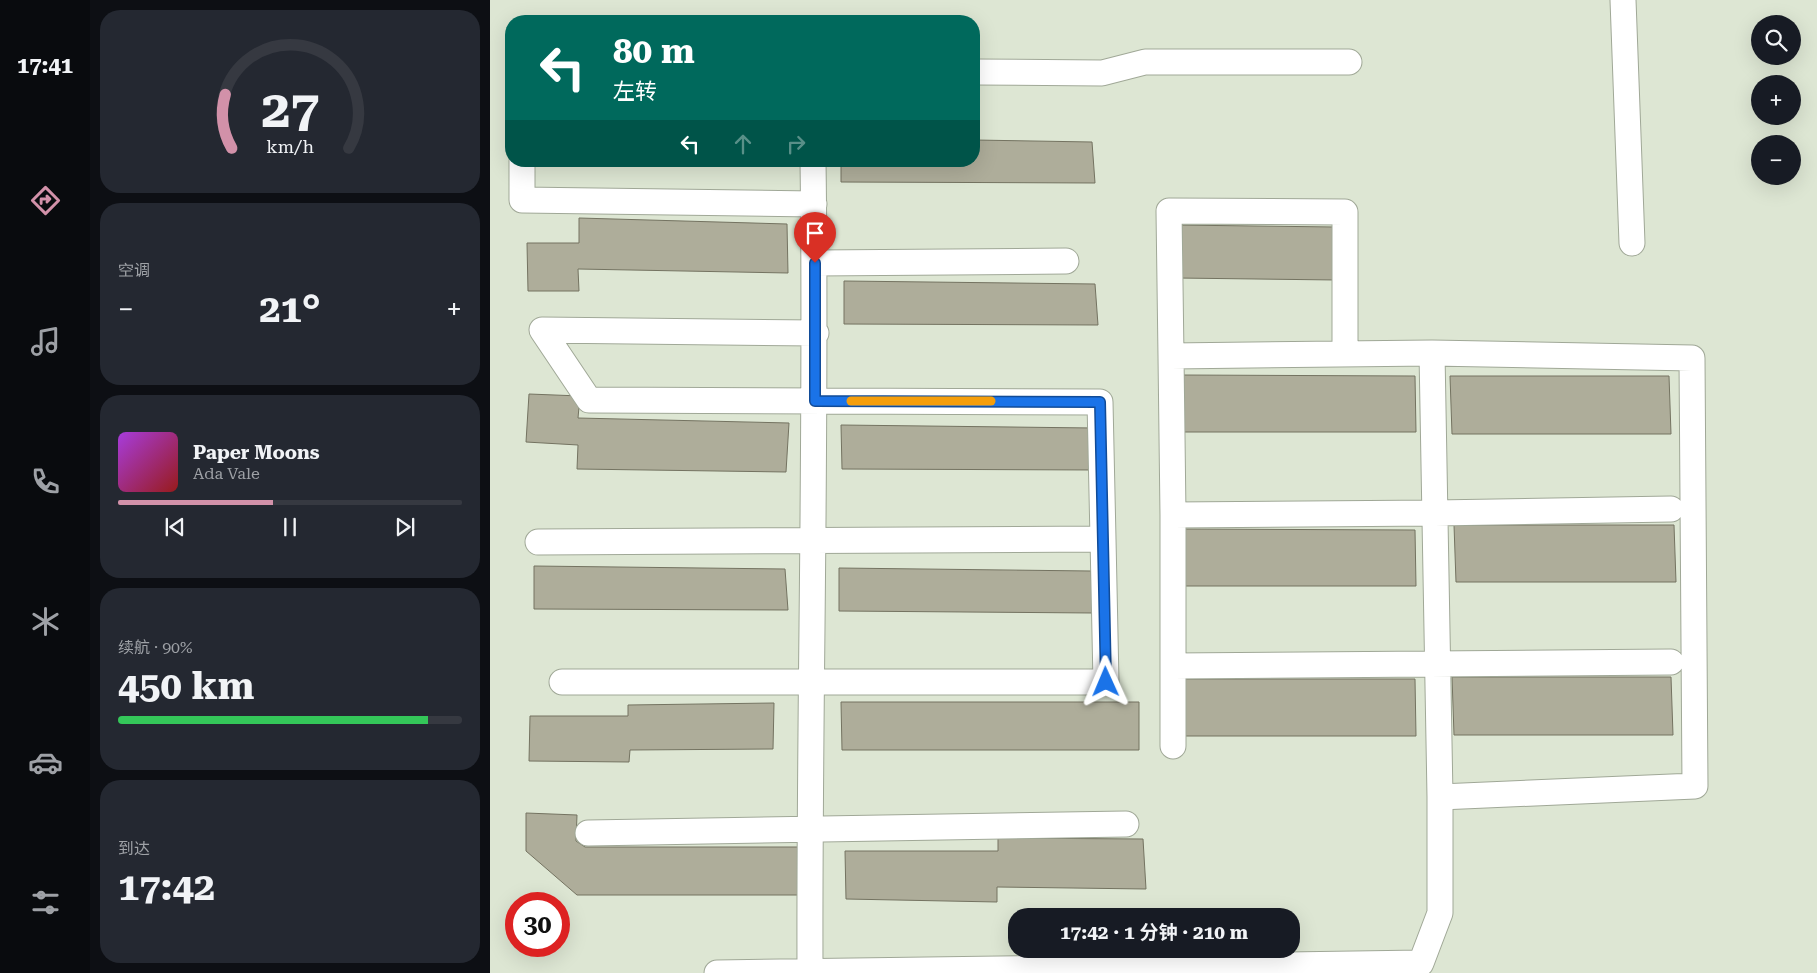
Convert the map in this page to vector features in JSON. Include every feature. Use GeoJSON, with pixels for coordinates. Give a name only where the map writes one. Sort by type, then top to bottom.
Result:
{"type":"FeatureCollection","features":[{"type":"Feature","properties":{"kind":"street"},"geometry":{"type":"LineString","coordinates":[[1622,0],[1632,243]]}},
{"type":"Feature","properties":{"kind":"street"},"geometry":{"type":"LineString","coordinates":[[980,72],[1102,73],[1145,62],[1349,62]]}},
{"type":"Feature","properties":{"kind":"street"},"geometry":{"type":"LineString","coordinates":[[522,167],[522,200],[814,204]]}},
{"type":"Feature","properties":{"kind":"street"},"geometry":{"type":"LineString","coordinates":[[810,972],[811,682],[816,333],[813,167]]}},
{"type":"Feature","properties":{"kind":"street"},"geometry":{"type":"LineString","coordinates":[[1173,746],[1173,515],[1168,211],[1345,212],[1345,354]]}},
{"type":"Feature","properties":{"kind":"street"},"geometry":{"type":"LineString","coordinates":[[815,263],[1066,261]]}},
{"type":"Feature","properties":{"kind":"street"},"geometry":{"type":"LineString","coordinates":[[562,682],[1106,682],[1100,402],[589,400],[542,330],[816,333]]}},
{"type":"Feature","properties":{"kind":"street"},"geometry":{"type":"LineString","coordinates":[[717,973],[1080,970],[1421,963],[1440,913],[1440,797],[1432,353]]}},
{"type":"Feature","properties":{"kind":"street"},"geometry":{"type":"LineString","coordinates":[[1171,356],[1432,353],[1692,358],[1695,786],[1440,797]]}},
{"type":"Feature","properties":{"kind":"street"},"geometry":{"type":"LineString","coordinates":[[1173,515],[1671,509]]}},
{"type":"Feature","properties":{"kind":"street"},"geometry":{"type":"LineString","coordinates":[[538,542],[1103,539]]}},
{"type":"Feature","properties":{"kind":"street"},"geometry":{"type":"LineString","coordinates":[[1173,666],[1671,662]]}},
{"type":"Feature","properties":{"kind":"street"},"geometry":{"type":"LineString","coordinates":[[588,833],[1126,824]]}},
{"type":"Feature","properties":{"kind":"building"},"geometry":{"type":"Polygon","coordinates":[[[980,140],[1092,142],[1095,183],[841,182],[841,167],[980,167],[980,140]]]}},
{"type":"Feature","properties":{"kind":"building"},"geometry":{"type":"Polygon","coordinates":[[[579,218],[787,224],[788,273],[578,269],[579,291],[528,291],[527,243],[579,243],[579,218]]]}},
{"type":"Feature","properties":{"kind":"building"},"geometry":{"type":"Polygon","coordinates":[[[1176,225],[1335,227],[1336,280],[1177,278],[1176,225]]]}},
{"type":"Feature","properties":{"kind":"building"},"geometry":{"type":"Polygon","coordinates":[[[844,281],[1095,284],[1098,325],[844,324],[844,281]]]}},
{"type":"Feature","properties":{"kind":"building"},"geometry":{"type":"Polygon","coordinates":[[[1181,375],[1415,376],[1416,432],[1183,432],[1181,375]]]}},
{"type":"Feature","properties":{"kind":"building"},"geometry":{"type":"Polygon","coordinates":[[[1450,376],[1669,376],[1671,434],[1452,434],[1450,376]]]}},
{"type":"Feature","properties":{"kind":"building"},"geometry":{"type":"Polygon","coordinates":[[[529,394],[580,396],[578,418],[789,423],[786,472],[577,469],[578,445],[526,442],[529,394]]]}},
{"type":"Feature","properties":{"kind":"building"},"geometry":{"type":"Polygon","coordinates":[[[841,425],[1093,428],[1096,470],[842,469],[841,425]]]}},
{"type":"Feature","properties":{"kind":"building"},"geometry":{"type":"Polygon","coordinates":[[[1454,525],[1674,525],[1676,582],[1456,582],[1454,525]]]}},
{"type":"Feature","properties":{"kind":"building"},"geometry":{"type":"Polygon","coordinates":[[[1181,529],[1415,530],[1416,586],[1183,586],[1181,529]]]}},
{"type":"Feature","properties":{"kind":"building"},"geometry":{"type":"Polygon","coordinates":[[[534,566],[785,569],[788,610],[534,609],[534,566]]]}},
{"type":"Feature","properties":{"kind":"building"},"geometry":{"type":"Polygon","coordinates":[[[839,568],[1091,571],[1093,613],[839,611],[839,568]]]}},
{"type":"Feature","properties":{"kind":"building"},"geometry":{"type":"Polygon","coordinates":[[[1452,677],[1671,677],[1673,735],[1454,735],[1452,677]]]}},
{"type":"Feature","properties":{"kind":"building"},"geometry":{"type":"Polygon","coordinates":[[[1181,679],[1415,679],[1416,736],[1184,736],[1181,679]]]}},
{"type":"Feature","properties":{"kind":"building"},"geometry":{"type":"Polygon","coordinates":[[[841,702],[1139,702],[1139,750],[842,750],[841,702]]]}},
{"type":"Feature","properties":{"kind":"building"},"geometry":{"type":"Polygon","coordinates":[[[774,703],[773,749],[630,750],[629,762],[529,761],[530,716],[628,716],[628,705],[774,703]]]}},
{"type":"Feature","properties":{"kind":"building"},"geometry":{"type":"Polygon","coordinates":[[[526,813],[577,815],[576,841],[585,847],[801,847],[801,895],[577,895],[526,851],[526,813]]]}},
{"type":"Feature","properties":{"kind":"building"},"geometry":{"type":"Polygon","coordinates":[[[998,838],[1143,839],[1146,889],[997,887],[997,902],[846,899],[845,851],[998,851],[998,838]]]}},
{"type":"Feature","properties":{"kind":"slow traffic"},"geometry":{"type":"LineString","coordinates":[[851,401],[991,401]]}},
{"type":"Feature","properties":{"kind":"route"},"geometry":{"type":"LineString","coordinates":[[815,263],[815,401],[1100,402],[1106,682]]}}]}
